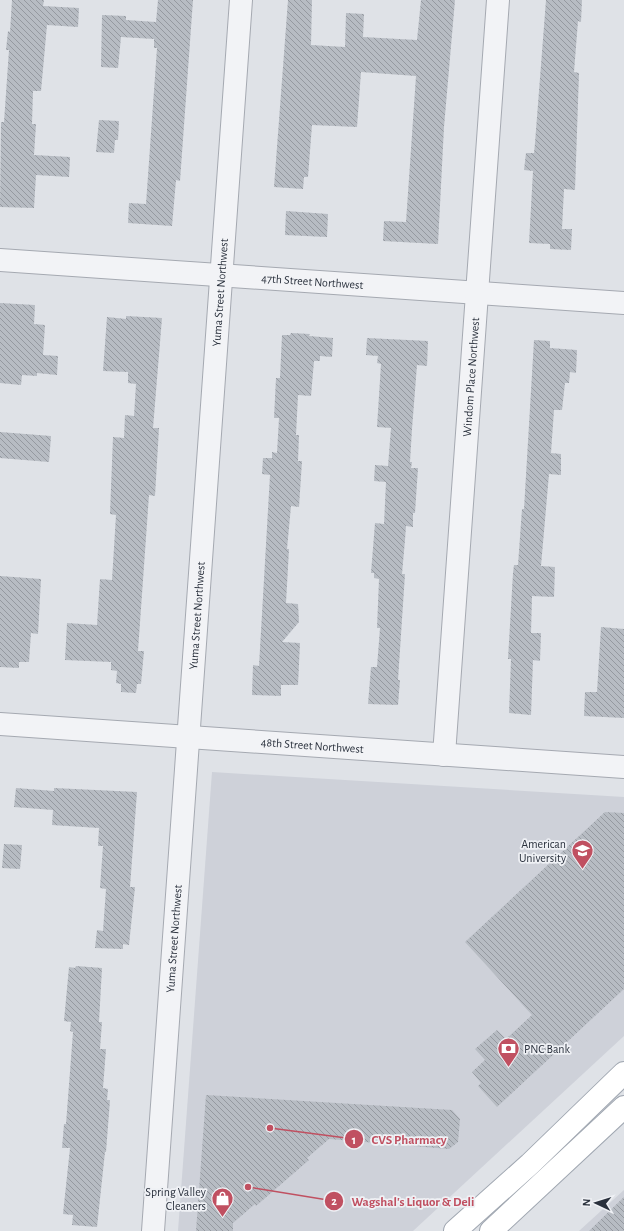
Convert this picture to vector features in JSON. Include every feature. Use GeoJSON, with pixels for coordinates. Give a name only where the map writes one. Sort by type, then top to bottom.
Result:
{"type":"FeatureCollection","features":[{"type":"Feature","properties":{"kind":"main road"},"geometry":{"type":"LineString","coordinates":[[455,1231],[530,1164],[624,1073]]}},
{"type":"Feature","properties":{"kind":"main road"},"geometry":{"type":"LineString","coordinates":[[491,1231],[624,1107]]}},
{"type":"Feature","properties":{"kind":"street","name":"Yuma Street Northwest"},"geometry":{"type":"LineString","coordinates":[[153,1231],[241,0]]}},
{"type":"Feature","properties":{"kind":"street","name":"Windom Place Northwest"},"geometry":{"type":"LineString","coordinates":[[444,755],[498,0]]}},
{"type":"Feature","properties":{"kind":"street","name":"47th Street Northwest"},"geometry":{"type":"LineString","coordinates":[[0,260],[624,303]]}},
{"type":"Feature","properties":{"kind":"street","name":"48th Street Northwest"},"geometry":{"type":"LineString","coordinates":[[0,724],[624,767]]}},
{"type":"Feature","properties":{"kind":"shaded area"},"geometry":{"type":"Polygon","coordinates":[[[212,772],[624,797],[624,1036],[413,1231],[178,1231],[212,772]]]}},
{"type":"Feature","properties":{"kind":"shaded area"},"geometry":{"type":"Polygon","coordinates":[[[624,1190],[624,1231],[579,1231],[624,1190]]]}},
{"type":"Feature","properties":{"kind":"building"},"geometry":{"type":"Polygon","coordinates":[[[12,0],[44,0],[43,6],[79,8],[78,27],[47,25],[41,91],[33,91],[32,124],[36,124],[34,155],[70,157],[69,177],[36,175],[34,208],[0,207],[1,122],[4,122],[9,50],[6,50],[8,31],[10,32],[12,0]]]}},
{"type":"Feature","properties":{"kind":"building"},"geometry":{"type":"Polygon","coordinates":[[[158,0],[193,0],[180,181],[176,180],[172,226],[128,223],[129,203],[146,204],[157,48],[154,48],[154,39],[121,37],[118,68],[101,67],[102,15],[126,16],[126,20],[156,22],[158,0]]]}},
{"type":"Feature","properties":{"kind":"building"},"geometry":{"type":"Polygon","coordinates":[[[288,0],[312,0],[311,45],[345,47],[346,13],[364,14],[363,37],[417,40],[421,0],[455,0],[444,127],[438,244],[383,241],[384,221],[406,222],[416,76],[361,72],[357,127],[312,125],[308,177],[304,177],[303,189],[274,187],[288,0]]]}},
{"type":"Feature","properties":{"kind":"building"},"geometry":{"type":"Polygon","coordinates":[[[546,0],[582,0],[581,22],[578,21],[574,72],[579,73],[575,190],[564,189],[562,229],[572,229],[571,250],[550,249],[550,244],[529,243],[533,171],[524,170],[526,153],[534,153],[546,0]]]}},
{"type":"Feature","properties":{"kind":"building"},"geometry":{"type":"Polygon","coordinates":[[[99,120],[119,121],[118,140],[115,140],[114,153],[96,152],[99,120]]]}},
{"type":"Feature","properties":{"kind":"building"},"geometry":{"type":"Polygon","coordinates":[[[286,211],[328,214],[327,237],[285,235],[286,211]]]}},
{"type":"Feature","properties":{"kind":"building"},"geometry":{"type":"Polygon","coordinates":[[[0,303],[35,305],[34,324],[45,325],[43,355],[58,356],[57,375],[37,373],[37,376],[22,375],[21,385],[0,383],[0,303]]]}},
{"type":"Feature","properties":{"kind":"building"},"geometry":{"type":"Polygon","coordinates":[[[126,316],[162,318],[153,428],[159,428],[155,496],[149,495],[138,651],[144,651],[141,684],[137,684],[136,693],[121,692],[121,684],[116,683],[117,671],[111,670],[111,662],[65,660],[67,623],[97,625],[100,579],[112,580],[116,515],[110,514],[113,437],[124,438],[125,415],[134,416],[136,384],[128,383],[128,372],[103,371],[107,317],[126,319],[126,316]]]}},
{"type":"Feature","properties":{"kind":"building"},"geometry":{"type":"Polygon","coordinates":[[[291,333],[310,334],[309,336],[333,338],[332,357],[320,356],[320,361],[314,361],[311,396],[298,395],[296,435],[299,435],[298,461],[302,461],[299,507],[291,506],[287,549],[289,549],[286,603],[298,604],[299,622],[282,642],[300,643],[298,685],[281,685],[281,696],[252,695],[253,665],[259,666],[270,475],[262,474],[263,458],[272,458],[272,452],[277,453],[279,418],[274,418],[276,378],[280,378],[282,335],[290,335],[291,333]]]}},
{"type":"Feature","properties":{"kind":"building"},"geometry":{"type":"Polygon","coordinates":[[[367,338],[428,341],[427,366],[417,365],[410,462],[412,462],[411,468],[418,468],[413,527],[406,526],[402,574],[405,574],[398,680],[400,680],[398,705],[368,704],[371,667],[377,667],[380,628],[377,628],[379,579],[374,578],[374,573],[371,573],[375,523],[384,524],[386,482],[374,481],[375,465],[388,466],[391,428],[377,427],[381,364],[377,363],[378,356],[366,355],[367,338]]]}},
{"type":"Feature","properties":{"kind":"building"},"geometry":{"type":"Polygon","coordinates":[[[534,340],[550,341],[550,348],[577,350],[576,373],[570,372],[569,383],[565,383],[562,410],[554,410],[551,453],[561,454],[561,475],[549,474],[541,566],[555,567],[554,597],[532,596],[531,633],[541,633],[540,661],[533,660],[531,715],[509,713],[511,659],[508,659],[513,573],[514,565],[518,565],[522,509],[524,509],[534,340]]]}},
{"type":"Feature","properties":{"kind":"building"},"geometry":{"type":"Polygon","coordinates":[[[0,432],[51,436],[49,462],[0,458],[0,432]]]}},
{"type":"Feature","properties":{"kind":"building"},"geometry":{"type":"Polygon","coordinates":[[[0,576],[41,579],[38,634],[31,633],[29,662],[19,662],[19,668],[0,667],[0,576]]]}},
{"type":"Feature","properties":{"kind":"building"},"geometry":{"type":"Polygon","coordinates":[[[601,627],[624,629],[624,718],[584,716],[585,692],[597,692],[601,627]]]}},
{"type":"Feature","properties":{"kind":"building"},"geometry":{"type":"Polygon","coordinates":[[[16,788],[54,791],[54,788],[137,792],[130,887],[135,887],[129,945],[123,944],[123,949],[95,948],[97,930],[103,931],[106,889],[100,888],[103,846],[98,846],[99,828],[52,825],[53,810],[14,807],[16,788]]]}},
{"type":"Feature","properties":{"kind":"building","name":"American University"},"geometry":{"type":"Polygon","coordinates":[[[605,812],[624,813],[624,989],[497,1107],[478,1086],[481,1083],[472,1072],[485,1060],[475,1049],[497,1030],[506,1039],[532,1015],[465,942],[605,812]]]}},
{"type":"Feature","properties":{"kind":"building"},"geometry":{"type":"Polygon","coordinates":[[[4,844],[22,845],[20,869],[2,868],[4,844]]]}},
{"type":"Feature","properties":{"kind":"building"},"geometry":{"type":"Polygon","coordinates":[[[76,966],[102,968],[99,1022],[102,1022],[100,1049],[106,1049],[103,1088],[108,1089],[107,1100],[110,1100],[106,1152],[97,1227],[72,1225],[73,1215],[63,1214],[70,1148],[62,1148],[64,1124],[66,1124],[73,1032],[70,1031],[71,1022],[64,1021],[69,967],[75,968],[76,966]]]}},
{"type":"Feature","properties":{"kind":"building"},"geometry":{"type":"Polygon","coordinates":[[[206,1095],[452,1110],[460,1119],[458,1142],[449,1149],[329,1139],[307,1158],[309,1160],[256,1206],[255,1204],[233,1223],[233,1231],[196,1231],[206,1095]]]}},
{"type":"Feature","properties":{"kind":"building"},"geometry":{"type":"Polygon","coordinates":[[[624,1197],[624,1231],[589,1231],[624,1197]]]}},
{"type":"Feature","properties":{"kind":"place","name":"American University"},"geometry":{"type":"Point","coordinates":[582,870]}},
{"type":"Feature","properties":{"kind":"place","name":"PNC Bank"},"geometry":{"type":"Point","coordinates":[509,1068]}},
{"type":"Feature","properties":{"kind":"place","name":"CVS Pharmacy"},"geometry":{"type":"Point","coordinates":[270,1128]}},
{"type":"Feature","properties":{"kind":"place","name":"Wagshal's Liquor & Deli"},"geometry":{"type":"Point","coordinates":[248,1187]}},
{"type":"Feature","properties":{"kind":"place","name":"Spring Valley Cleaners"},"geometry":{"type":"Point","coordinates":[222,1218]}}]}
